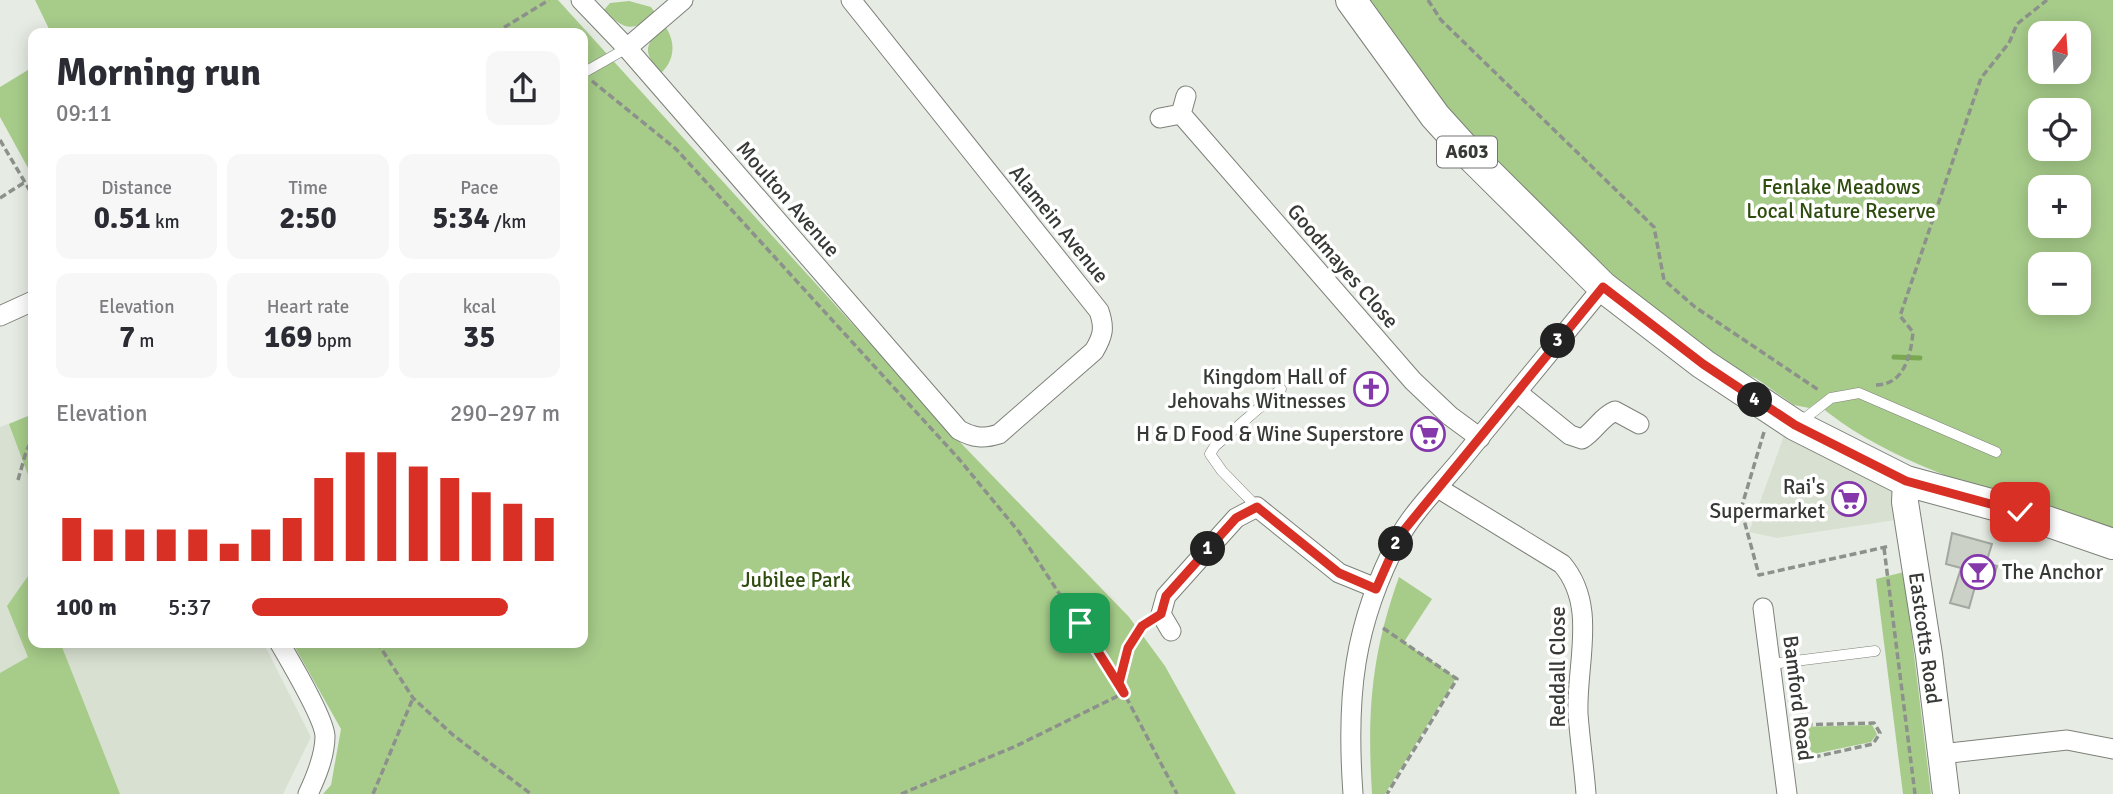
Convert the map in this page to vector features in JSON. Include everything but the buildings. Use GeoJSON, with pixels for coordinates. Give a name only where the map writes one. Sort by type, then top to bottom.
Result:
{"type":"FeatureCollection","features":[{"type":"Feature","properties":{"kind":"main road","name":"A603"},"geometry":{"type":"LineString","coordinates":[[1352,0],[1435,116],[1529,216],[1603,287],[1703,364],[1783,418],[1906,481],[2020,512],[2113,544]]}},
{"type":"Feature","properties":{"kind":"street","name":"Moulton Avenue"},"geometry":{"type":"LineString","coordinates":[[581,0],[627,48],[959,430]]}},
{"type":"Feature","properties":{"kind":"street"},"geometry":{"type":"LineString","coordinates":[[627,48],[683,0]]}},
{"type":"Feature","properties":{"kind":"street","name":"Alamein Avenue"},"geometry":{"type":"LineString","coordinates":[[850,0],[1099,311],[1103,323],[1102,337],[1094,351],[999,434],[986,438],[972,437],[959,430]]}},
{"type":"Feature","properties":{"kind":"street","name":"Goodmayes Close"},"geometry":{"type":"LineString","coordinates":[[1160,118],[1183,105],[1413,381],[1450,416],[1480,438]]}},
{"type":"Feature","properties":{"kind":"street"},"geometry":{"type":"LineString","coordinates":[[1353,794],[1349,740],[1351,683],[1366,617],[1400,535],[1603,287]]}},
{"type":"Feature","properties":{"kind":"street"},"geometry":{"type":"LineString","coordinates":[[0,316],[28,303]]}},
{"type":"Feature","properties":{"kind":"street"},"geometry":{"type":"LineString","coordinates":[[1517,392],[1570,435],[1581,439],[1591,433],[1605,416],[1615,411],[1639,424]]}},
{"type":"Feature","properties":{"kind":"street","name":"Eastcotts Road"},"geometry":{"type":"LineString","coordinates":[[1906,481],[1905,502],[1946,794]]}},
{"type":"Feature","properties":{"kind":"street","name":"Reddall Close"},"geometry":{"type":"LineString","coordinates":[[1438,488],[1562,564],[1574,579],[1581,599],[1583,625],[1578,713],[1586,794]]}},
{"type":"Feature","properties":{"kind":"street"},"geometry":{"type":"LineString","coordinates":[[1166,623],[1166,596],[1236,518],[1257,507],[1339,573],[1376,589]]}},
{"type":"Feature","properties":{"kind":"street","name":"Bamford Road"},"geometry":{"type":"LineString","coordinates":[[1763,608],[1787,794]]}},
{"type":"Feature","properties":{"kind":"street"},"geometry":{"type":"LineString","coordinates":[[282,648],[307,692],[325,735],[317,776],[308,794]]}},
{"type":"Feature","properties":{"kind":"street"},"geometry":{"type":"LineString","coordinates":[[1941,754],[2067,740],[2113,749]]}},
{"type":"Feature","properties":{"kind":"lane"},"geometry":{"type":"LineString","coordinates":[[588,70],[627,48]]}},
{"type":"Feature","properties":{"kind":"lane"},"geometry":{"type":"LineString","coordinates":[[1257,507],[1222,471],[1210,454],[1215,446],[1282,389]]}},
{"type":"Feature","properties":{"kind":"lane"},"geometry":{"type":"LineString","coordinates":[[1783,418],[1831,398],[1859,393],[1996,452]]}},
{"type":"Feature","properties":{"kind":"lane"},"geometry":{"type":"LineString","coordinates":[[1771,664],[1875,651]]}},
{"type":"Feature","properties":{"kind":"path"},"geometry":{"type":"LineString","coordinates":[[503,28],[549,0]]}},
{"type":"Feature","properties":{"kind":"path"},"geometry":{"type":"LineString","coordinates":[[1428,0],[1441,20],[1654,227],[1664,280],[1695,307],[1831,398]]}},
{"type":"Feature","properties":{"kind":"path"},"geometry":{"type":"LineString","coordinates":[[1859,393],[1862,385],[1886,385],[1902,372],[1912,349],[1913,332],[1900,316],[1981,78],[2009,43],[2017,23],[2048,0]]}},
{"type":"Feature","properties":{"kind":"path"},"geometry":{"type":"LineString","coordinates":[[588,77],[676,149],[958,459],[1036,554],[1124,693]]}},
{"type":"Feature","properties":{"kind":"path"},"geometry":{"type":"LineString","coordinates":[[0,140],[28,187]]}},
{"type":"Feature","properties":{"kind":"path"},"geometry":{"type":"LineString","coordinates":[[0,198],[25,182]]}},
{"type":"Feature","properties":{"kind":"path"},"geometry":{"type":"LineString","coordinates":[[1783,418],[1741,509],[1759,575],[1910,541]]}},
{"type":"Feature","properties":{"kind":"path"},"geometry":{"type":"LineString","coordinates":[[18,480],[28,448]]}},
{"type":"Feature","properties":{"kind":"path"},"geometry":{"type":"LineString","coordinates":[[1884,548],[1915,794]]}},
{"type":"Feature","properties":{"kind":"path"},"geometry":{"type":"LineString","coordinates":[[1366,617],[1457,679],[1387,794]]}},
{"type":"Feature","properties":{"kind":"path"},"geometry":{"type":"LineString","coordinates":[[1166,623],[1142,626],[1128,648],[1119,683],[1177,794]]}},
{"type":"Feature","properties":{"kind":"path"},"geometry":{"type":"LineString","coordinates":[[381,648],[413,698],[453,735],[531,794]]}},
{"type":"Feature","properties":{"kind":"path"},"geometry":{"type":"LineString","coordinates":[[901,794],[1016,746],[1124,693]]}},
{"type":"Feature","properties":{"kind":"path"},"geometry":{"type":"LineString","coordinates":[[373,794],[413,698]]}},
{"type":"Feature","properties":{"kind":"path"},"geometry":{"type":"LineString","coordinates":[[1793,725],[1874,723],[1880,733],[1873,744],[1797,761]]}},
{"type":"Feature","properties":{"kind":"shaded area"},"geometry":{"type":"Polygon","coordinates":[[[28,416],[28,648],[266,648],[311,737],[283,794],[0,794],[0,427],[28,416]]]}},
{"type":"Feature","properties":{"kind":"shaded area"},"geometry":{"type":"Polygon","coordinates":[[[1789,422],[1897,491],[1896,520],[1777,538],[1749,532],[1789,422]]]}},
{"type":"Feature","properties":{"kind":"green space","name":"Jubilee Park"},"geometry":{"type":"Polygon","coordinates":[[[35,0],[558,0],[583,28],[49,28],[35,0]]]}},
{"type":"Feature","properties":{"kind":"green space","name":"Fenlake Meadows Local Nature Reserve"},"geometry":{"type":"Polygon","coordinates":[[[1367,0],[2113,0],[2113,536],[1921,465],[1884,448],[1816,403],[1809,408],[1794,405],[1757,379],[1706,355],[1601,270],[1442,109],[1367,0]]]}},
{"type":"Feature","properties":{"kind":"green space"},"geometry":{"type":"Polygon","coordinates":[[[629,1],[651,7],[656,14],[641,24],[629,27],[604,10],[610,3],[629,1]]]}},
{"type":"Feature","properties":{"kind":"green space"},"geometry":{"type":"Polygon","coordinates":[[[665,26],[671,38],[672,51],[666,68],[661,73],[648,54],[648,48],[649,43],[665,26]]]}},
{"type":"Feature","properties":{"kind":"green space","name":"Jubilee Park"},"geometry":{"type":"Polygon","coordinates":[[[588,33],[957,439],[1129,617],[1165,666],[1236,794],[323,794],[331,785],[341,729],[295,648],[588,648],[588,33]]]}},
{"type":"Feature","properties":{"kind":"green space"},"geometry":{"type":"Polygon","coordinates":[[[28,70],[28,168],[0,117],[0,87],[28,70]]]}},
{"type":"Feature","properties":{"kind":"green space"},"geometry":{"type":"Polygon","coordinates":[[[28,416],[28,475],[9,424],[28,416]]]}},
{"type":"Feature","properties":{"kind":"green space"},"geometry":{"type":"Polygon","coordinates":[[[1904,572],[1931,794],[1903,794],[1876,579],[1904,572]]]}},
{"type":"Feature","properties":{"kind":"green space"},"geometry":{"type":"Polygon","coordinates":[[[28,576],[28,648],[62,648],[120,794],[0,794],[0,673],[28,657],[7,606],[28,576]]]}},
{"type":"Feature","properties":{"kind":"green space"},"geometry":{"type":"Polygon","coordinates":[[[1399,577],[1432,599],[1404,642],[1456,678],[1385,794],[1372,794],[1370,736],[1373,684],[1382,632],[1399,577]]]}},
{"type":"Feature","properties":{"kind":"green space"},"geometry":{"type":"Polygon","coordinates":[[[1872,725],[1877,734],[1871,742],[1804,756],[1801,753],[1798,727],[1872,725]]]}},
{"type":"Feature","properties":{"kind":"waterway"},"geometry":{"type":"LineString","coordinates":[[1894,357],[1920,358]]}},
{"type":"Feature","properties":{"kind":"place","name":"Kingdom Hall of Jehovahs Witnesses"},"geometry":{"type":"Point","coordinates":[1371,389]}},
{"type":"Feature","properties":{"kind":"place","name":"H & D Food & Wine Superstore"},"geometry":{"type":"Point","coordinates":[1428,434]}},
{"type":"Feature","properties":{"kind":"place","name":"Rai's Supermarket"},"geometry":{"type":"Point","coordinates":[1849,499]}},
{"type":"Feature","properties":{"kind":"place","name":"The Anchor"},"geometry":{"type":"Point","coordinates":[1978,572]}},
{"type":"Feature","properties":{"kind":"route"},"geometry":{"type":"LineString","coordinates":[[1080,623],[1124,693],[1119,683],[1128,648],[1142,626],[1161,614],[1166,596],[1236,518],[1257,507],[1339,573],[1376,589],[1400,535],[1603,287],[1703,364],[1795,425],[1906,481],[2020,512]]}}]}
